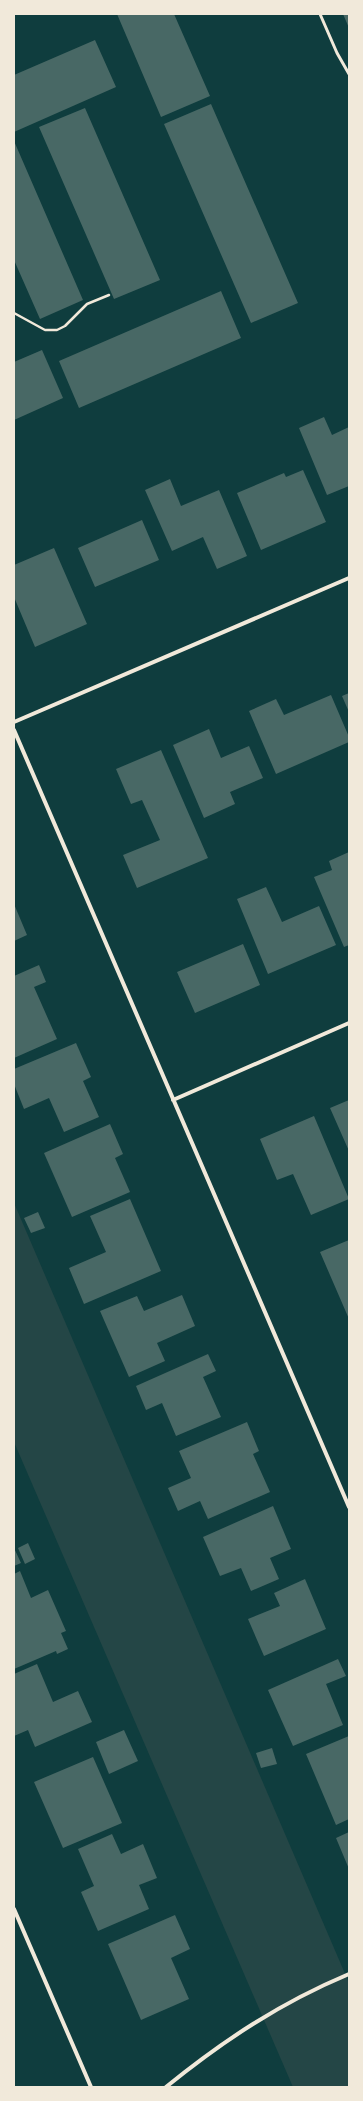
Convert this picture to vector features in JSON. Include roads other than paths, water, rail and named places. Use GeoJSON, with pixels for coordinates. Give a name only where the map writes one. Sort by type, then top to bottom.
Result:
{"type":"FeatureCollection","features":[{"type":"Feature","properties":{"kind":"street"},"geometry":{"type":"LineString","coordinates":[[14,722],[349,578]]}},
{"type":"Feature","properties":{"kind":"street"},"geometry":{"type":"LineString","coordinates":[[14,730],[349,1507]]}},
{"type":"Feature","properties":{"kind":"street"},"geometry":{"type":"LineString","coordinates":[[173,1100],[349,1023]]}},
{"type":"Feature","properties":{"kind":"street"},"geometry":{"type":"LineString","coordinates":[[14,1909],[91,2087]]}},
{"type":"Feature","properties":{"kind":"street"},"geometry":{"type":"LineString","coordinates":[[166,2087],[199,2060],[259,2019],[319,1987],[349,1974]]}},
{"type":"Feature","properties":{"kind":"lane"},"geometry":{"type":"LineString","coordinates":[[320,14],[337,53],[349,74]]}}]}
